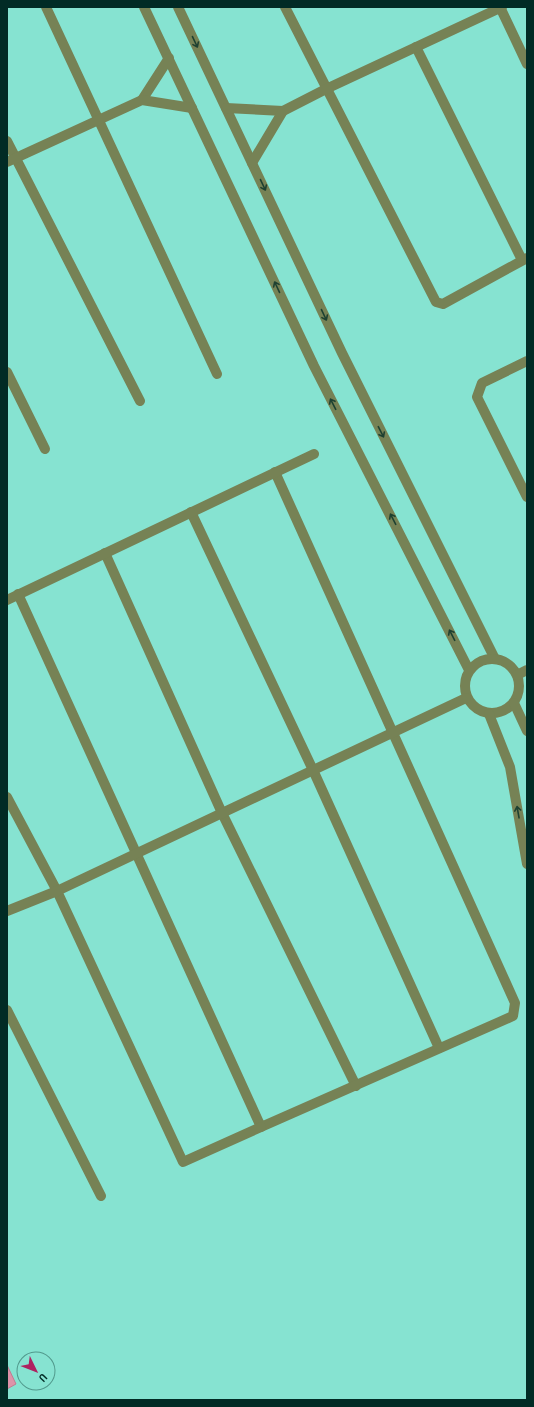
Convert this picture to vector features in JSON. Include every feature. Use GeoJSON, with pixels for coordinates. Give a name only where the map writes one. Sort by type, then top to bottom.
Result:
{"type":"FeatureCollection","features":[{"type":"Feature","properties":{"kind":"street"},"geometry":{"type":"LineString","coordinates":[[46,7],[217,374]]}},
{"type":"Feature","properties":{"kind":"street"},"geometry":{"type":"LineString","coordinates":[[144,7],[314,366],[469,670]]}},
{"type":"Feature","properties":{"kind":"street"},"geometry":{"type":"LineString","coordinates":[[178,7],[342,353],[495,659]]}},
{"type":"Feature","properties":{"kind":"street"},"geometry":{"type":"LineString","coordinates":[[285,7],[436,302],[443,304],[525,258],[416,47]]}},
{"type":"Feature","properties":{"kind":"street"},"geometry":{"type":"LineString","coordinates":[[226,108],[283,111],[326,89],[501,7],[527,64]]}},
{"type":"Feature","properties":{"kind":"street"},"geometry":{"type":"LineString","coordinates":[[11,160],[142,100],[169,58]]}},
{"type":"Feature","properties":{"kind":"street"},"geometry":{"type":"LineString","coordinates":[[142,100],[192,108]]}},
{"type":"Feature","properties":{"kind":"street"},"geometry":{"type":"LineString","coordinates":[[252,163],[283,111]]}},
{"type":"Feature","properties":{"kind":"street"},"geometry":{"type":"LineString","coordinates":[[7,141],[11,160],[140,401]]}},
{"type":"Feature","properties":{"kind":"street"},"geometry":{"type":"LineString","coordinates":[[527,361],[482,383],[477,397],[527,497]]}},
{"type":"Feature","properties":{"kind":"street"},"geometry":{"type":"LineString","coordinates":[[7,372],[45,449]]}},
{"type":"Feature","properties":{"kind":"street"},"geometry":{"type":"LineString","coordinates":[[7,600],[314,454]]}},
{"type":"Feature","properties":{"kind":"street"},"geometry":{"type":"LineString","coordinates":[[7,797],[57,891],[183,1162],[513,1016],[515,1003],[275,472]]}},
{"type":"Feature","properties":{"kind":"street"},"geometry":{"type":"LineString","coordinates":[[191,512],[313,770],[439,1048]]}},
{"type":"Feature","properties":{"kind":"street"},"geometry":{"type":"LineString","coordinates":[[105,553],[222,813],[356,1086]]}},
{"type":"Feature","properties":{"kind":"street"},"geometry":{"type":"LineString","coordinates":[[18,594],[261,1127]]}},
{"type":"Feature","properties":{"kind":"street"},"geometry":{"type":"LineString","coordinates":[[495,659],[512,667],[517,675],[519,684],[518,694],[514,703],[502,711],[488,714],[479,711],[466,698],[464,683],[469,670],[476,664],[485,660],[495,659]]}},
{"type":"Feature","properties":{"kind":"street"},"geometry":{"type":"LineString","coordinates":[[517,675],[527,670]]}},
{"type":"Feature","properties":{"kind":"street"},"geometry":{"type":"LineString","coordinates":[[7,911],[57,891],[466,698]]}},
{"type":"Feature","properties":{"kind":"street"},"geometry":{"type":"LineString","coordinates":[[514,703],[527,731]]}},
{"type":"Feature","properties":{"kind":"street"},"geometry":{"type":"LineString","coordinates":[[488,714],[510,767],[527,864]]}},
{"type":"Feature","properties":{"kind":"street"},"geometry":{"type":"LineString","coordinates":[[7,1010],[101,1196]]}},
{"type":"Feature","properties":{"kind":"building"},"geometry":{"type":"Polygon","coordinates":[[[7,1365],[16,1384],[7,1389],[7,1365]]]}}]}
